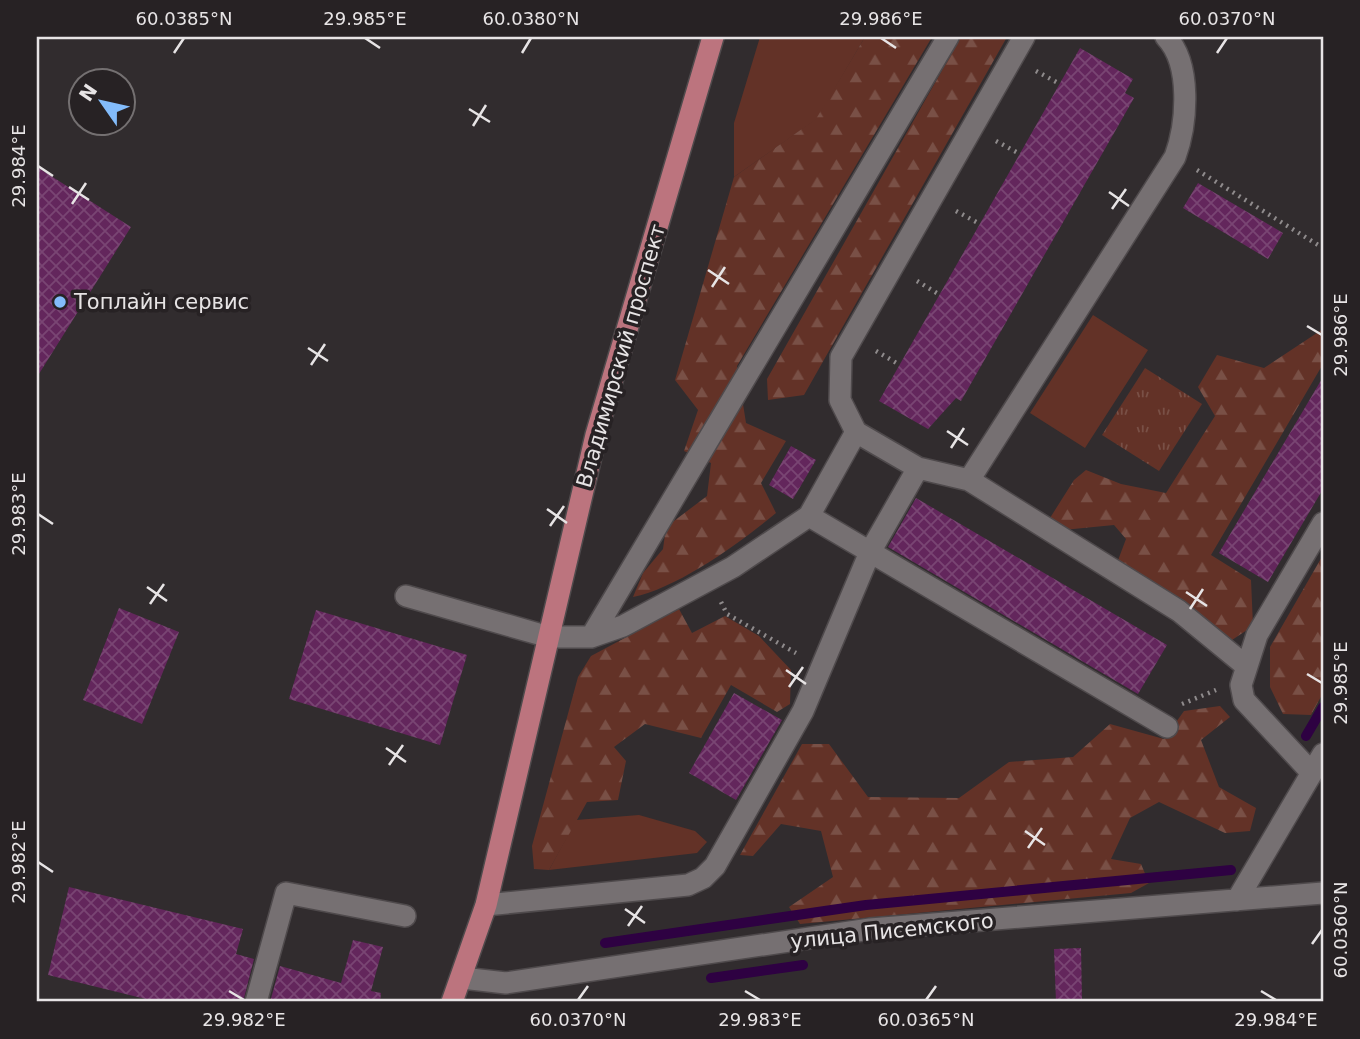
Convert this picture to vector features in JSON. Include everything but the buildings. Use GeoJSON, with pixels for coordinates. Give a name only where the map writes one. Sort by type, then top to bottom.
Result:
{"type":"FeatureCollection","features":[{"type":"Feature","properties":{"kind":"main road","name":"Владимирский проспект"},"geometry":{"type":"LineString","coordinates":[[452,1002],[486,905],[596,435],[713,37]]}},
{"type":"Feature","properties":{"kind":"street"},"geometry":{"type":"LineString","coordinates":[[591,637],[948,37]]}},
{"type":"Feature","properties":{"kind":"street"},"geometry":{"type":"LineString","coordinates":[[1024,37],[841,358],[840,400],[856,432],[918,468],[969,480],[1180,611],[1243,675]]}},
{"type":"Feature","properties":{"kind":"street"},"geometry":{"type":"LineString","coordinates":[[969,480],[1175,157],[1183,134],[1183,75],[1175,46],[1166,37]]}},
{"type":"Feature","properties":{"kind":"street"},"geometry":{"type":"LineString","coordinates":[[405,596],[549,636],[591,637],[623,626],[709,580],[809,516],[856,432]]}},
{"type":"Feature","properties":{"kind":"street"},"geometry":{"type":"LineString","coordinates":[[486,905],[688,885],[703,878],[715,866],[803,711],[870,552],[918,468]]}},
{"type":"Feature","properties":{"kind":"street"},"geometry":{"type":"LineString","coordinates":[[809,516],[1159,722]]}},
{"type":"Feature","properties":{"kind":"street"},"geometry":{"type":"LineString","coordinates":[[1312,774],[1244,700],[1243,675],[1257,635],[1323,523]]}},
{"type":"Feature","properties":{"kind":"street"},"geometry":{"type":"LineString","coordinates":[[1237,900],[1323,754]]}},
{"type":"Feature","properties":{"kind":"street"},"geometry":{"type":"LineString","coordinates":[[256,1002],[286,893],[405,916]]}},
{"type":"Feature","properties":{"kind":"street","name":"улица Писемского"},"geometry":{"type":"LineString","coordinates":[[462,978],[506,983],[870,929],[1323,893]]}},
{"type":"Feature","properties":{"kind":"path"},"geometry":{"type":"LineString","coordinates":[[1175,157],[1323,248]]}},
{"type":"Feature","properties":{"kind":"path"},"geometry":{"type":"LineString","coordinates":[[709,580],[727,614],[821,668]]}},
{"type":"Feature","properties":{"kind":"path"},"geometry":{"type":"LineString","coordinates":[[1159,722],[1243,675]]}},
{"type":"Feature","properties":{"kind":"green space"},"geometry":{"type":"Polygon","coordinates":[[[760,37],[865,37],[817,119],[734,177],[734,123],[760,37]]]}},
{"type":"Feature","properties":{"kind":"green space"},"geometry":{"type":"Polygon","coordinates":[[[865,37],[932,37],[737,366],[746,423],[786,441],[761,483],[776,513],[708,563],[669,584],[633,597],[643,573],[663,549],[666,527],[707,496],[711,463],[684,451],[698,410],[675,380],[734,177],[816,119],[865,37]]]}},
{"type":"Feature","properties":{"kind":"green space"},"geometry":{"type":"Polygon","coordinates":[[[961,37],[1007,37],[804,395],[768,400],[767,379],[961,37]]]}},
{"type":"Feature","properties":{"kind":"green space"},"geometry":{"type":"Polygon","coordinates":[[[1093,315],[1148,350],[1085,448],[1030,413],[1093,315]]]}},
{"type":"Feature","properties":{"kind":"green space"},"geometry":{"type":"Polygon","coordinates":[[[1323,329],[1323,364],[1211,555],[1251,580],[1253,626],[1232,640],[1117,563],[1126,539],[1114,525],[1063,530],[1050,518],[1074,480],[1086,470],[1121,484],[1166,493],[1215,416],[1198,387],[1217,355],[1264,368],[1323,329]]]}},
{"type":"Feature","properties":{"kind":"green space"},"geometry":{"type":"Polygon","coordinates":[[[1145,368],[1202,404],[1159,471],[1102,435],[1145,368]]]}},
{"type":"Feature","properties":{"kind":"green space"},"geometry":{"type":"Polygon","coordinates":[[[1323,555],[1323,693],[1311,715],[1283,714],[1270,687],[1270,647],[1323,555]]]}},
{"type":"Feature","properties":{"kind":"green space"},"geometry":{"type":"Polygon","coordinates":[[[679,609],[692,633],[725,616],[759,636],[791,670],[790,704],[777,712],[731,685],[701,738],[645,724],[614,747],[626,761],[618,800],[587,802],[549,870],[534,869],[532,846],[578,677],[591,656],[679,609]]]}},
{"type":"Feature","properties":{"kind":"green space"},"geometry":{"type":"Polygon","coordinates":[[[1220,706],[1230,717],[1201,740],[1219,787],[1256,808],[1250,831],[1225,833],[1159,802],[1130,818],[1111,859],[1141,864],[1149,883],[1131,893],[800,924],[789,907],[833,877],[821,831],[781,824],[753,856],[740,855],[802,744],[829,744],[868,797],[959,798],[1009,762],[1073,757],[1110,724],[1164,739],[1184,711],[1220,706]]]}},
{"type":"Feature","properties":{"kind":"green space"},"geometry":{"type":"Polygon","coordinates":[[[639,815],[695,831],[707,842],[697,853],[549,870],[576,820],[639,815]]]}},
{"type":"Feature","properties":{"kind":"waterway"},"geometry":{"type":"LineString","coordinates":[[1306,736],[1323,707]]}},
{"type":"Feature","properties":{"kind":"waterway"},"geometry":{"type":"LineString","coordinates":[[605,943],[866,905],[1231,870]]}},
{"type":"Feature","properties":{"kind":"waterway"},"geometry":{"type":"LineString","coordinates":[[711,978],[803,965]]}},
{"type":"Feature","properties":{"kind":"place","name":"Топлайн сервис"},"geometry":{"type":"Point","coordinates":[60,302]}}]}
